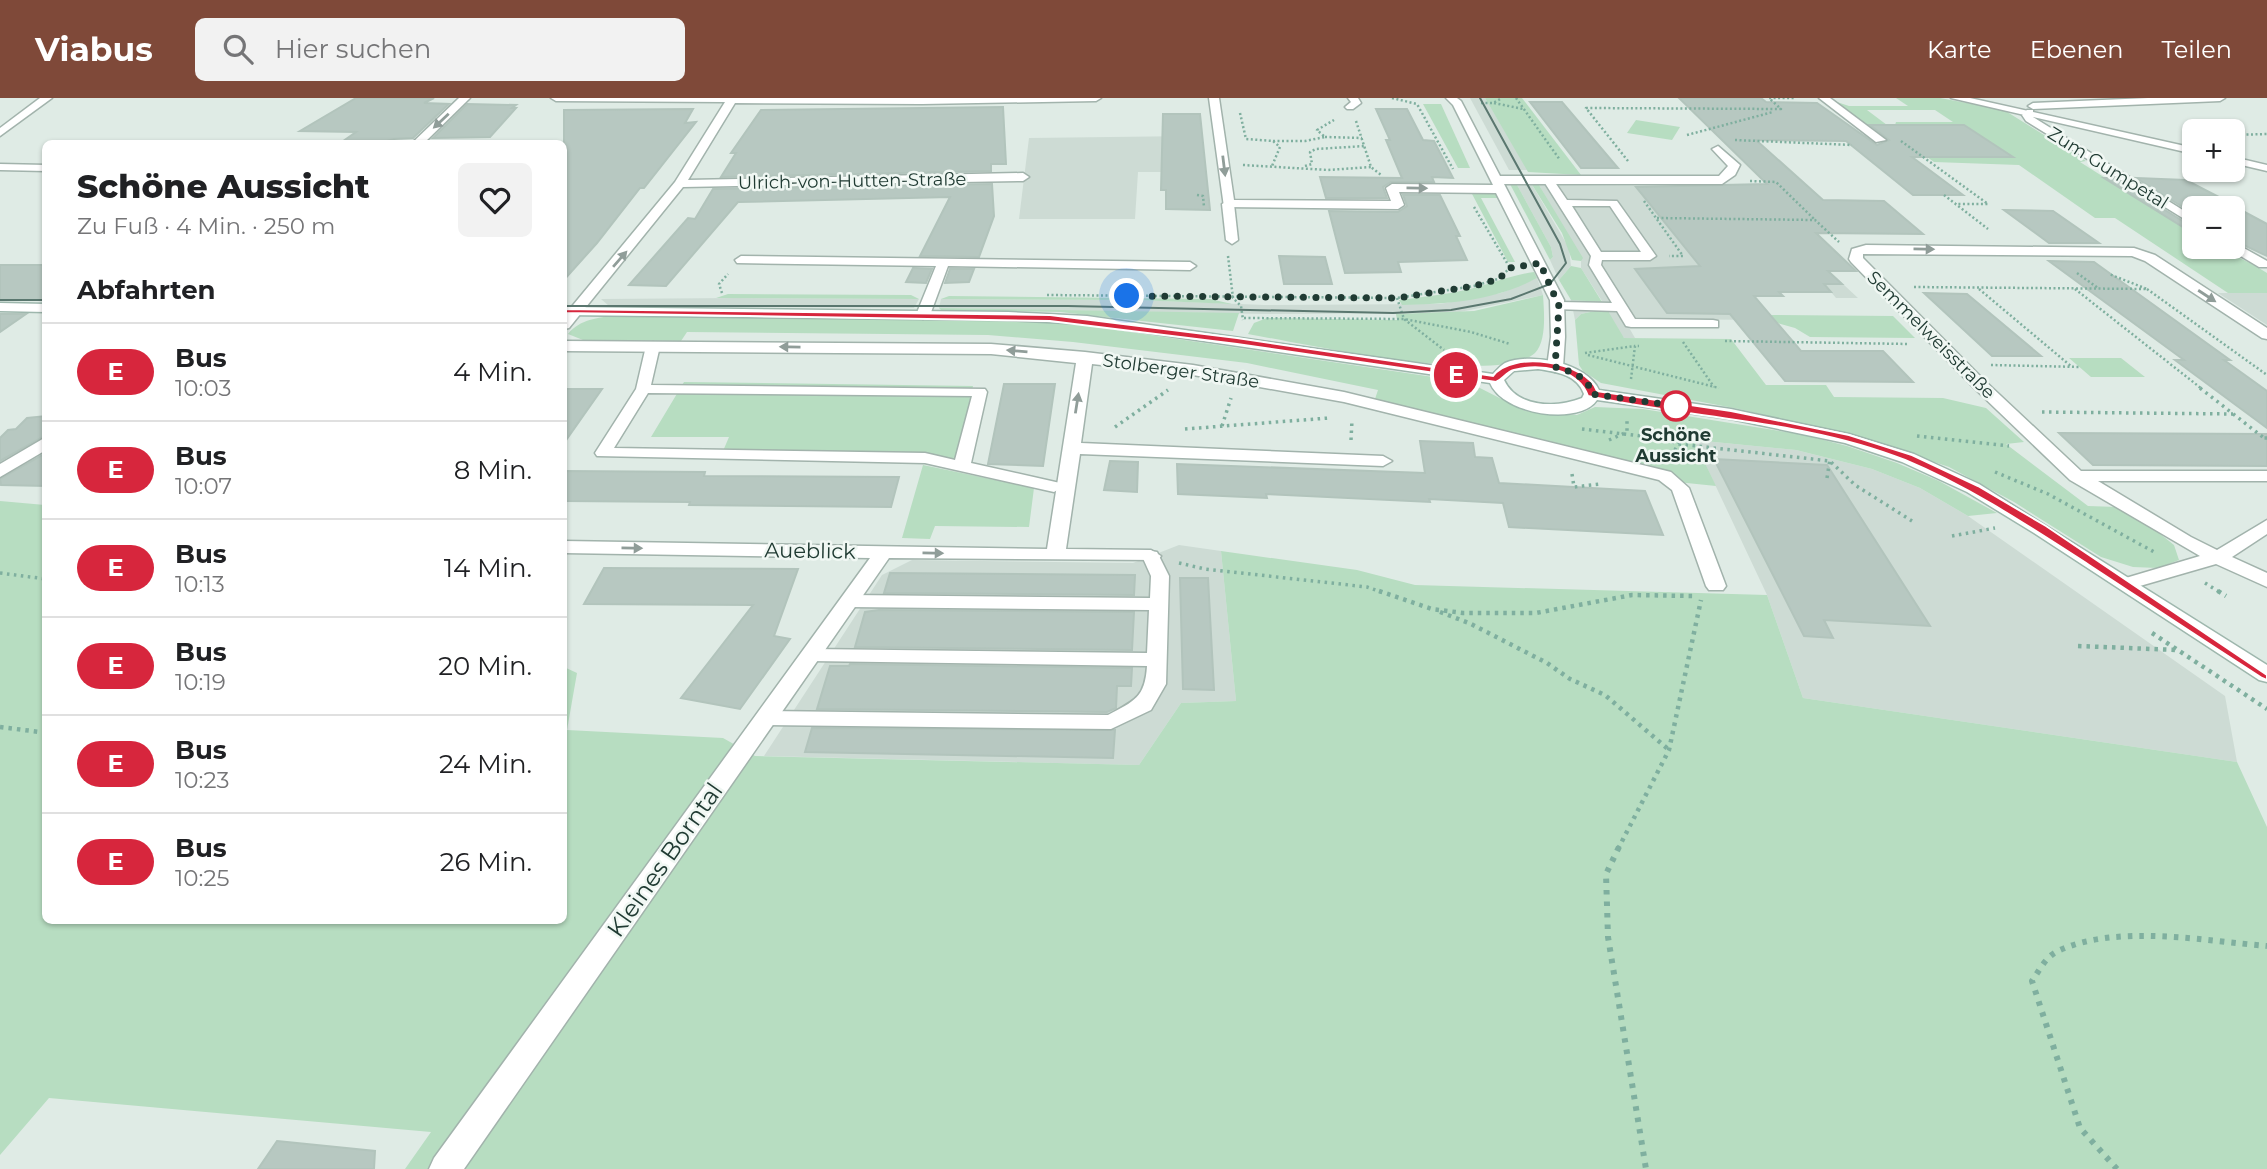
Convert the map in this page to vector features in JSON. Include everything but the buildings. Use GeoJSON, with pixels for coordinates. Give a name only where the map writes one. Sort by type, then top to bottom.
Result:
{"type":"FeatureCollection","features":[{"type":"Feature","properties":{"kind":"street"},"geometry":{"type":"LineString","coordinates":[[0,133],[47,98]]}},
{"type":"Feature","properties":{"kind":"street"},"geometry":{"type":"LineString","coordinates":[[420,140],[465,98]]}},
{"type":"Feature","properties":{"kind":"street"},"geometry":{"type":"LineString","coordinates":[[556,98],[731,101],[1096,98]]}},
{"type":"Feature","properties":{"kind":"street"},"geometry":{"type":"LineString","coordinates":[[1214,98],[1227,204],[1398,205],[1392,188],[1500,185],[1548,180],[1722,180],[1731,173],[1734,165],[1718,149]]}},
{"type":"Feature","properties":{"kind":"street"},"geometry":{"type":"LineString","coordinates":[[1451,98],[1457,103],[1500,185],[1559,306],[1555,367]]}},
{"type":"Feature","properties":{"kind":"street"},"geometry":{"type":"LineString","coordinates":[[1824,98],[1880,140]]}},
{"type":"Feature","properties":{"kind":"street","name":"Zum Gumpetal"},"geometry":{"type":"LineString","coordinates":[[1956,98],[2008,107],[2182,148]]}},
{"type":"Feature","properties":{"kind":"street"},"geometry":{"type":"LineString","coordinates":[[2008,107],[2220,98]]}},
{"type":"Feature","properties":{"kind":"street"},"geometry":{"type":"LineString","coordinates":[[569,311],[680,184],[731,101]]}},
{"type":"Feature","properties":{"kind":"street"},"geometry":{"type":"LineString","coordinates":[[2245,163],[2267,168]]}},
{"type":"Feature","properties":{"kind":"street"},"geometry":{"type":"LineString","coordinates":[[0,167],[42,168]]}},
{"type":"Feature","properties":{"kind":"street","name":"Ulrich-von-Hutten-Straße"},"geometry":{"type":"LineString","coordinates":[[680,184],[1023,177]]}},
{"type":"Feature","properties":{"kind":"street","name":"Semmelweisstraße"},"geometry":{"type":"LineString","coordinates":[[2267,335],[2150,258],[2118,251],[1866,249],[1857,252],[1856,259],[2076,476],[2139,516],[2267,581]]}},
{"type":"Feature","properties":{"kind":"street"},"geometry":{"type":"LineString","coordinates":[[0,307],[42,308]]}},
{"type":"Feature","properties":{"kind":"street","name":"Stolberger Straße"},"geometry":{"type":"LineString","coordinates":[[569,311],[923,315],[1087,320],[1496,379]]}},
{"type":"Feature","properties":{"kind":"street","name":"Stolberger Straße"},"geometry":{"type":"LineString","coordinates":[[567,346],[991,349],[1085,357],[1194,370],[1344,397],[1665,476]]}},
{"type":"Feature","properties":{"kind":"street"},"geometry":{"type":"LineString","coordinates":[[1056,555],[1085,357]]}},
{"type":"Feature","properties":{"kind":"street"},"geometry":{"type":"LineString","coordinates":[[1538,364],[1555,367],[1577,375],[1591,387],[1592,394],[1588,401],[1572,408],[1531,407],[1504,395],[1497,387],[1496,379],[1510,367],[1538,364]]}},
{"type":"Feature","properties":{"kind":"street"},"geometry":{"type":"LineString","coordinates":[[1592,394],[1731,414],[1836,436],[1908,458],[1973,488],[2267,675]]}},
{"type":"Feature","properties":{"kind":"street"},"geometry":{"type":"LineString","coordinates":[[0,472],[42,445]]}},
{"type":"Feature","properties":{"kind":"street"},"geometry":{"type":"LineString","coordinates":[[1070,448],[1383,461]]}},
{"type":"Feature","properties":{"kind":"street"},"geometry":{"type":"LineString","coordinates":[[1665,476],[1680,488],[1716,586]]}},
{"type":"Feature","properties":{"kind":"street"},"geometry":{"type":"LineString","coordinates":[[2076,476],[2267,476]]}},
{"type":"Feature","properties":{"kind":"street"},"geometry":{"type":"LineString","coordinates":[[2126,584],[2219,557],[2267,526]]}},
{"type":"Feature","properties":{"kind":"street","name":"Aueblick"},"geometry":{"type":"LineString","coordinates":[[567,547],[1151,556]]}},
{"type":"Feature","properties":{"kind":"street","name":"Kleines Borntal"},"geometry":{"type":"LineString","coordinates":[[445,1169],[884,552]]}},
{"type":"Feature","properties":{"kind":"lane","name":"Zum Gumpetal"},"geometry":{"type":"LineString","coordinates":[[2030,113],[2027,115],[2029,119],[2182,215]]}},
{"type":"Feature","properties":{"kind":"lane"},"geometry":{"type":"LineString","coordinates":[[1548,180],[1597,256],[1595,265],[1631,323],[1713,324]]}},
{"type":"Feature","properties":{"kind":"lane"},"geometry":{"type":"LineString","coordinates":[[1597,180],[1650,256],[1597,256]]}},
{"type":"Feature","properties":{"kind":"lane"},"geometry":{"type":"LineString","coordinates":[[1564,203],[1613,203]]}},
{"type":"Feature","properties":{"kind":"lane"},"geometry":{"type":"LineString","coordinates":[[1227,204],[1232,240]]}},
{"type":"Feature","properties":{"kind":"lane"},"geometry":{"type":"LineString","coordinates":[[2245,253],[2263,264]]}},
{"type":"Feature","properties":{"kind":"lane"},"geometry":{"type":"LineString","coordinates":[[741,260],[1190,266]]}},
{"type":"Feature","properties":{"kind":"lane"},"geometry":{"type":"LineString","coordinates":[[923,315],[943,263]]}},
{"type":"Feature","properties":{"kind":"lane"},"geometry":{"type":"LineString","coordinates":[[1559,306],[1620,307]]}},
{"type":"Feature","properties":{"kind":"lane"},"geometry":{"type":"LineString","coordinates":[[653,346],[643,389],[603,453],[925,458],[1054,487]]}},
{"type":"Feature","properties":{"kind":"lane"},"geometry":{"type":"LineString","coordinates":[[643,389],[980,392],[962,466]]}},
{"type":"Feature","properties":{"kind":"lane"},"geometry":{"type":"LineString","coordinates":[[766,718],[1111,722],[1144,705],[1156,684],[1160,576],[1151,556]]}},
{"type":"Feature","properties":{"kind":"lane"},"geometry":{"type":"LineString","coordinates":[[849,601],[1159,604]]}},
{"type":"Feature","properties":{"kind":"lane"},"geometry":{"type":"LineString","coordinates":[[811,655],[1157,660]]}},
{"type":"Feature","properties":{"kind":"path"},"geometry":{"type":"LineString","coordinates":[[1516,98],[1573,180]]}},
{"type":"Feature","properties":{"kind":"path"},"geometry":{"type":"LineString","coordinates":[[1769,98],[1795,98]]}},
{"type":"Feature","properties":{"kind":"path"},"geometry":{"type":"LineString","coordinates":[[1769,98],[1781,109]]}},
{"type":"Feature","properties":{"kind":"path"},"geometry":{"type":"LineString","coordinates":[[1352,103],[1354,118],[1366,146],[1371,167],[1392,188]]}},
{"type":"Feature","properties":{"kind":"path"},"geometry":{"type":"LineString","coordinates":[[1493,103],[1524,109]]}},
{"type":"Feature","properties":{"kind":"path"},"geometry":{"type":"LineString","coordinates":[[1239,108],[1246,139],[1273,141],[1314,140],[1325,137],[1362,138]]}},
{"type":"Feature","properties":{"kind":"path"},"geometry":{"type":"LineString","coordinates":[[1643,180],[1586,108],[1781,109]]}},
{"type":"Feature","properties":{"kind":"path"},"geometry":{"type":"LineString","coordinates":[[1687,135],[1781,109]]}},
{"type":"Feature","properties":{"kind":"path"},"geometry":{"type":"LineString","coordinates":[[1325,137],[1317,130],[1329,121],[1354,118]]}},
{"type":"Feature","properties":{"kind":"path"},"geometry":{"type":"LineString","coordinates":[[2245,135],[2267,134]]}},
{"type":"Feature","properties":{"kind":"path"},"geometry":{"type":"LineString","coordinates":[[1728,139],[1770,140],[1807,145],[1886,145],[1880,140]]}},
{"type":"Feature","properties":{"kind":"path"},"geometry":{"type":"LineString","coordinates":[[1901,140],[1988,204],[1955,204]]}},
{"type":"Feature","properties":{"kind":"path"},"geometry":{"type":"LineString","coordinates":[[1272,166],[1280,147],[1273,141]]}},
{"type":"Feature","properties":{"kind":"path"},"geometry":{"type":"LineString","coordinates":[[1301,168],[1311,164],[1310,152],[1315,149],[1366,146]]}},
{"type":"Feature","properties":{"kind":"path"},"geometry":{"type":"LineString","coordinates":[[1224,165],[1328,170],[1371,167]]}},
{"type":"Feature","properties":{"kind":"path"},"geometry":{"type":"LineString","coordinates":[[1722,180],[1776,182],[1837,240],[1857,252]]}},
{"type":"Feature","properties":{"kind":"path"},"geometry":{"type":"LineString","coordinates":[[1944,195],[2014,250]]}},
{"type":"Feature","properties":{"kind":"path"},"geometry":{"type":"LineString","coordinates":[[1657,218],[1815,220]]}},
{"type":"Feature","properties":{"kind":"path"},"geometry":{"type":"LineString","coordinates":[[1659,226],[1668,226]]}},
{"type":"Feature","properties":{"kind":"path"},"geometry":{"type":"LineString","coordinates":[[1232,240],[1227,242],[1233,298]]}},
{"type":"Feature","properties":{"kind":"path"},"geometry":{"type":"LineString","coordinates":[[1673,244],[1682,244]]}},
{"type":"Feature","properties":{"kind":"path"},"geometry":{"type":"LineString","coordinates":[[1038,295],[1397,298],[1474,286],[1499,279],[1510,268],[1540,263]]}},
{"type":"Feature","properties":{"kind":"path"},"geometry":{"type":"LineString","coordinates":[[2081,268],[2071,268],[2098,289]]}},
{"type":"Feature","properties":{"kind":"path"},"geometry":{"type":"LineString","coordinates":[[2097,271],[2136,282],[2267,375]]}},
{"type":"Feature","properties":{"kind":"path"},"geometry":{"type":"LineString","coordinates":[[1903,287],[2147,289]]}},
{"type":"Feature","properties":{"kind":"path"},"geometry":{"type":"LineString","coordinates":[[1977,288],[2072,367]]}},
{"type":"Feature","properties":{"kind":"path"},"geometry":{"type":"LineString","coordinates":[[2075,289],[2266,438]]}},
{"type":"Feature","properties":{"kind":"path"},"geometry":{"type":"LineString","coordinates":[[1244,318],[1404,319],[1397,298]]}},
{"type":"Feature","properties":{"kind":"path"},"geometry":{"type":"LineString","coordinates":[[1673,341],[1695,341]]}},
{"type":"Feature","properties":{"kind":"path"},"geometry":{"type":"LineString","coordinates":[[1682,341],[1714,387]]}},
{"type":"Feature","properties":{"kind":"path"},"geometry":{"type":"LineString","coordinates":[[1720,341],[1940,344]]}},
{"type":"Feature","properties":{"kind":"path"},"geometry":{"type":"LineString","coordinates":[[1568,452],[1627,432],[1635,346],[1648,345]]}},
{"type":"Feature","properties":{"kind":"path"},"geometry":{"type":"LineString","coordinates":[[1580,353],[1633,365]]}},
{"type":"Feature","properties":{"kind":"path"},"geometry":{"type":"LineString","coordinates":[[1983,365],[2080,367]]}},
{"type":"Feature","properties":{"kind":"path"},"geometry":{"type":"LineString","coordinates":[[1114,428],[1194,370]]}},
{"type":"Feature","properties":{"kind":"path"},"geometry":{"type":"LineString","coordinates":[[1214,453],[1232,394]]}},
{"type":"Feature","properties":{"kind":"path"},"geometry":{"type":"LineString","coordinates":[[2009,412],[2234,414]]}},
{"type":"Feature","properties":{"kind":"path"},"geometry":{"type":"LineString","coordinates":[[1183,429],[1339,417]]}},
{"type":"Feature","properties":{"kind":"path"},"geometry":{"type":"LineString","coordinates":[[1665,476],[1669,460],[1692,423],[1679,422]]}},
{"type":"Feature","properties":{"kind":"path"},"geometry":{"type":"LineString","coordinates":[[1570,428],[1658,438],[1679,444],[1830,461],[1855,485],[1912,521]]}},
{"type":"Feature","properties":{"kind":"path"},"geometry":{"type":"LineString","coordinates":[[1910,436],[2049,450]]}},
{"type":"Feature","properties":{"kind":"path"},"geometry":{"type":"LineString","coordinates":[[1827,478],[1833,452]]}},
{"type":"Feature","properties":{"kind":"path"},"geometry":{"type":"LineString","coordinates":[[1573,480],[1574,487]]}},
{"type":"Feature","properties":{"kind":"path"},"geometry":{"type":"LineString","coordinates":[[1952,536],[1996,528],[1985,521]]}},
{"type":"Feature","properties":{"kind":"path"},"geometry":{"type":"LineString","coordinates":[[1151,556],[1205,569],[1367,587],[1432,609],[1469,624],[1605,695],[1670,750]]}},
{"type":"Feature","properties":{"kind":"path"},"geometry":{"type":"LineString","coordinates":[[0,573],[42,578]]}},
{"type":"Feature","properties":{"kind":"path"},"geometry":{"type":"LineString","coordinates":[[1432,609],[1536,613],[1632,595],[1702,596],[1670,750],[1657,769],[1606,874],[1608,937],[1646,1169]]}},
{"type":"Feature","properties":{"kind":"path"},"geometry":{"type":"LineString","coordinates":[[2144,627],[2267,709]]}},
{"type":"Feature","properties":{"kind":"path"},"geometry":{"type":"LineString","coordinates":[[2078,646],[2178,650],[2215,640]]}},
{"type":"Feature","properties":{"kind":"path"},"geometry":{"type":"LineString","coordinates":[[0,727],[40,732]]}},
{"type":"Feature","properties":{"kind":"path"},"geometry":{"type":"LineString","coordinates":[[2117,1169],[2080,1128],[2032,981],[2053,953],[2091,941],[2146,937],[2267,946]]}},
{"type":"Feature","properties":{"kind":"shaded area"},"geometry":{"type":"Polygon","coordinates":[[[1470,98],[1485,98],[1528,170],[1509,170],[1470,98]]]}},
{"type":"Feature","properties":{"kind":"shaded area"},"geometry":{"type":"Polygon","coordinates":[[[1192,136],[1166,156],[1162,156],[1166,172],[1138,172],[1135,219],[1019,219],[1029,138],[1192,136]]]}},
{"type":"Feature","properties":{"kind":"shaded area"},"geometry":{"type":"Polygon","coordinates":[[[1516,183],[1531,183],[1569,248],[1571,266],[1559,280],[1550,260],[1553,257],[1551,247],[1516,183]]]}},
{"type":"Feature","properties":{"kind":"shaded area"},"geometry":{"type":"Polygon","coordinates":[[[1539,185],[1636,186],[1660,215],[1804,221],[1856,271],[1829,271],[1858,298],[1836,298],[1831,292],[1778,291],[1783,296],[1754,296],[1775,320],[1624,319],[1635,338],[1624,338],[1595,311],[1581,314],[1575,320],[1571,300],[1602,301],[1581,268],[1581,258],[1539,185]]]}},
{"type":"Feature","properties":{"kind":"shaded area"},"geometry":{"type":"Polygon","coordinates":[[[1537,278],[1543,295],[1455,313],[1266,314],[939,308],[941,299],[1137,300],[1264,305],[1440,304],[1501,293],[1537,278]]]}},
{"type":"Feature","properties":{"kind":"shaded area"},"geometry":{"type":"Polygon","coordinates":[[[2218,293],[2267,293],[2267,325],[2218,293]]]}},
{"type":"Feature","properties":{"kind":"shaded area"},"geometry":{"type":"Polygon","coordinates":[[[601,299],[919,299],[914,308],[609,306],[601,299]]]}},
{"type":"Feature","properties":{"kind":"shaded area"},"geometry":{"type":"Polygon","coordinates":[[[1694,440],[1796,450],[1872,469],[1920,488],[1968,516],[2225,696],[2237,762],[1803,698],[1767,595],[1694,440]]]}},
{"type":"Feature","properties":{"kind":"shaded area"},"geometry":{"type":"Polygon","coordinates":[[[1179,545],[1221,551],[1236,701],[1181,703],[1139,765],[764,756],[882,575],[912,560],[1133,563],[1179,545]]]}},
{"type":"Feature","properties":{"kind":"green space"},"geometry":{"type":"Polygon","coordinates":[[[1485,98],[1522,98],[1581,175],[1528,172],[1485,98]]]}},
{"type":"Feature","properties":{"kind":"green space"},"geometry":{"type":"Polygon","coordinates":[[[1896,98],[1940,98],[2004,110],[2086,161],[2080,162],[2182,226],[2182,259],[2241,259],[2267,273],[2267,293],[2228,293],[2115,218],[2095,218],[2019,165],[1934,162],[1908,143],[1939,157],[2011,156],[1964,125],[1895,125],[1896,122],[1953,122],[1935,110],[1867,110],[1895,131],[1892,133],[1869,127],[1837,102],[1849,106],[1908,106],[1896,98]]]}},
{"type":"Feature","properties":{"kind":"green space"},"geometry":{"type":"Polygon","coordinates":[[[1423,104],[1441,104],[1470,168],[1458,168],[1423,104]]]}},
{"type":"Feature","properties":{"kind":"green space"},"geometry":{"type":"Polygon","coordinates":[[[1636,120],[1680,127],[1672,140],[1627,133],[1636,120]]]}},
{"type":"Feature","properties":{"kind":"green space"},"geometry":{"type":"Polygon","coordinates":[[[1516,183],[1551,247],[1553,257],[1550,260],[1510,184],[1516,183]]]}},
{"type":"Feature","properties":{"kind":"green space"},"geometry":{"type":"Polygon","coordinates":[[[1531,183],[1539,185],[1583,258],[1581,261],[1572,260],[1562,233],[1531,183]]]}},
{"type":"Feature","properties":{"kind":"green space"},"geometry":{"type":"Polygon","coordinates":[[[1471,192],[1496,193],[1500,198],[1481,198],[1515,262],[1508,262],[1471,192]]]}},
{"type":"Feature","properties":{"kind":"green space"},"geometry":{"type":"Polygon","coordinates":[[[1571,266],[1581,268],[1602,302],[1571,300],[1559,280],[1571,266]]]}},
{"type":"Feature","properties":{"kind":"green space"},"geometry":{"type":"Polygon","coordinates":[[[1534,272],[1537,278],[1505,292],[1488,296],[1454,302],[1402,305],[1399,300],[1457,292],[1534,272]]]}},
{"type":"Feature","properties":{"kind":"green space"},"geometry":{"type":"Polygon","coordinates":[[[728,294],[911,295],[919,299],[716,298],[728,294]]]}},
{"type":"Feature","properties":{"kind":"green space"},"geometry":{"type":"Polygon","coordinates":[[[1543,295],[1544,326],[1539,348],[1535,353],[1514,362],[1482,366],[1398,360],[1248,334],[1254,323],[1267,318],[1397,320],[1396,314],[1474,311],[1543,295]]]}},
{"type":"Feature","properties":{"kind":"green space"},"geometry":{"type":"Polygon","coordinates":[[[949,296],[1210,299],[1232,304],[1137,300],[941,299],[949,296]]]}},
{"type":"Feature","properties":{"kind":"green space"},"geometry":{"type":"Polygon","coordinates":[[[939,308],[1239,313],[1233,331],[1060,312],[939,308]]]}},
{"type":"Feature","properties":{"kind":"green space"},"geometry":{"type":"Polygon","coordinates":[[[1608,311],[1624,338],[1731,339],[1766,385],[1826,385],[1834,397],[1943,398],[1986,408],[2024,442],[2006,444],[2088,506],[2117,507],[2159,533],[2174,545],[2179,560],[2158,568],[2133,567],[2101,557],[2014,502],[1949,467],[1860,437],[1739,409],[1601,383],[1583,371],[1579,365],[1575,320],[1581,314],[1608,311]]]}},
{"type":"Feature","properties":{"kind":"green space"},"geometry":{"type":"Polygon","coordinates":[[[615,315],[1056,322],[1103,328],[1440,378],[1476,386],[1525,411],[1577,415],[1595,407],[1643,409],[1804,435],[1897,463],[1939,481],[1997,513],[1968,516],[1920,488],[1872,469],[1796,450],[1694,440],[1716,486],[1677,482],[1543,442],[1375,399],[1378,390],[1247,363],[1073,342],[988,335],[687,332],[681,341],[583,340],[568,334],[584,322],[615,315]]]}},
{"type":"Feature","properties":{"kind":"green space"},"geometry":{"type":"Polygon","coordinates":[[[1771,315],[1893,316],[1915,338],[1810,337],[1795,328],[1767,320],[1774,320],[1771,315]]]}},
{"type":"Feature","properties":{"kind":"green space"},"geometry":{"type":"Polygon","coordinates":[[[2069,358],[2121,358],[2145,377],[2091,377],[2069,358]]]}},
{"type":"Feature","properties":{"kind":"green space"},"geometry":{"type":"Polygon","coordinates":[[[684,382],[973,386],[956,461],[723,451],[729,437],[651,437],[684,382]]]}},
{"type":"Feature","properties":{"kind":"green space"},"geometry":{"type":"Polygon","coordinates":[[[923,465],[1034,488],[1029,527],[935,526],[930,539],[902,538],[923,465]]]}},
{"type":"Feature","properties":{"kind":"green space"},"geometry":{"type":"Polygon","coordinates":[[[0,501],[42,505],[42,924],[567,924],[567,730],[723,738],[755,756],[1139,765],[1181,703],[1236,701],[1221,551],[1357,570],[1415,585],[1767,595],[1803,698],[2237,762],[2267,827],[2267,1169],[405,1169],[431,1132],[49,1098],[0,1155],[0,501]]]}},
{"type":"Feature","properties":{"kind":"green space"},"geometry":{"type":"Polygon","coordinates":[[[567,668],[577,673],[567,730],[567,668]]]}},
{"type":"Feature","properties":{"kind":"tram line"},"geometry":{"type":"LineString","coordinates":[[567,306],[1068,306],[1393,313],[1451,310],[1511,299],[1550,284],[1566,263],[1560,244],[1480,98]]}},
{"type":"Feature","properties":{"kind":"tram line"},"geometry":{"type":"LineString","coordinates":[[0,300],[42,300]]}},
{"type":"Feature","properties":{"kind":"bus line","name":"E"},"geometry":{"type":"LineString","coordinates":[[567,311],[987,315],[1087,320],[1432,372],[1496,379],[1510,367],[1538,364],[1555,367],[1567,370],[1586,381],[1592,394],[1731,414],[1849,439],[1908,458],[1973,488],[2041,528],[2267,675]]}},
{"type":"Feature","properties":{"kind":"place","name":"Schöne Aussicht"},"geometry":{"type":"Point","coordinates":[1676,406]}},
{"type":"Feature","properties":{"kind":"route"},"geometry":{"type":"LineString","coordinates":[[1127,296],[1397,298],[1474,286],[1499,279],[1510,268],[1540,263],[1559,306],[1555,367],[1567,370],[1586,381],[1592,394],[1676,406]]}}]}
